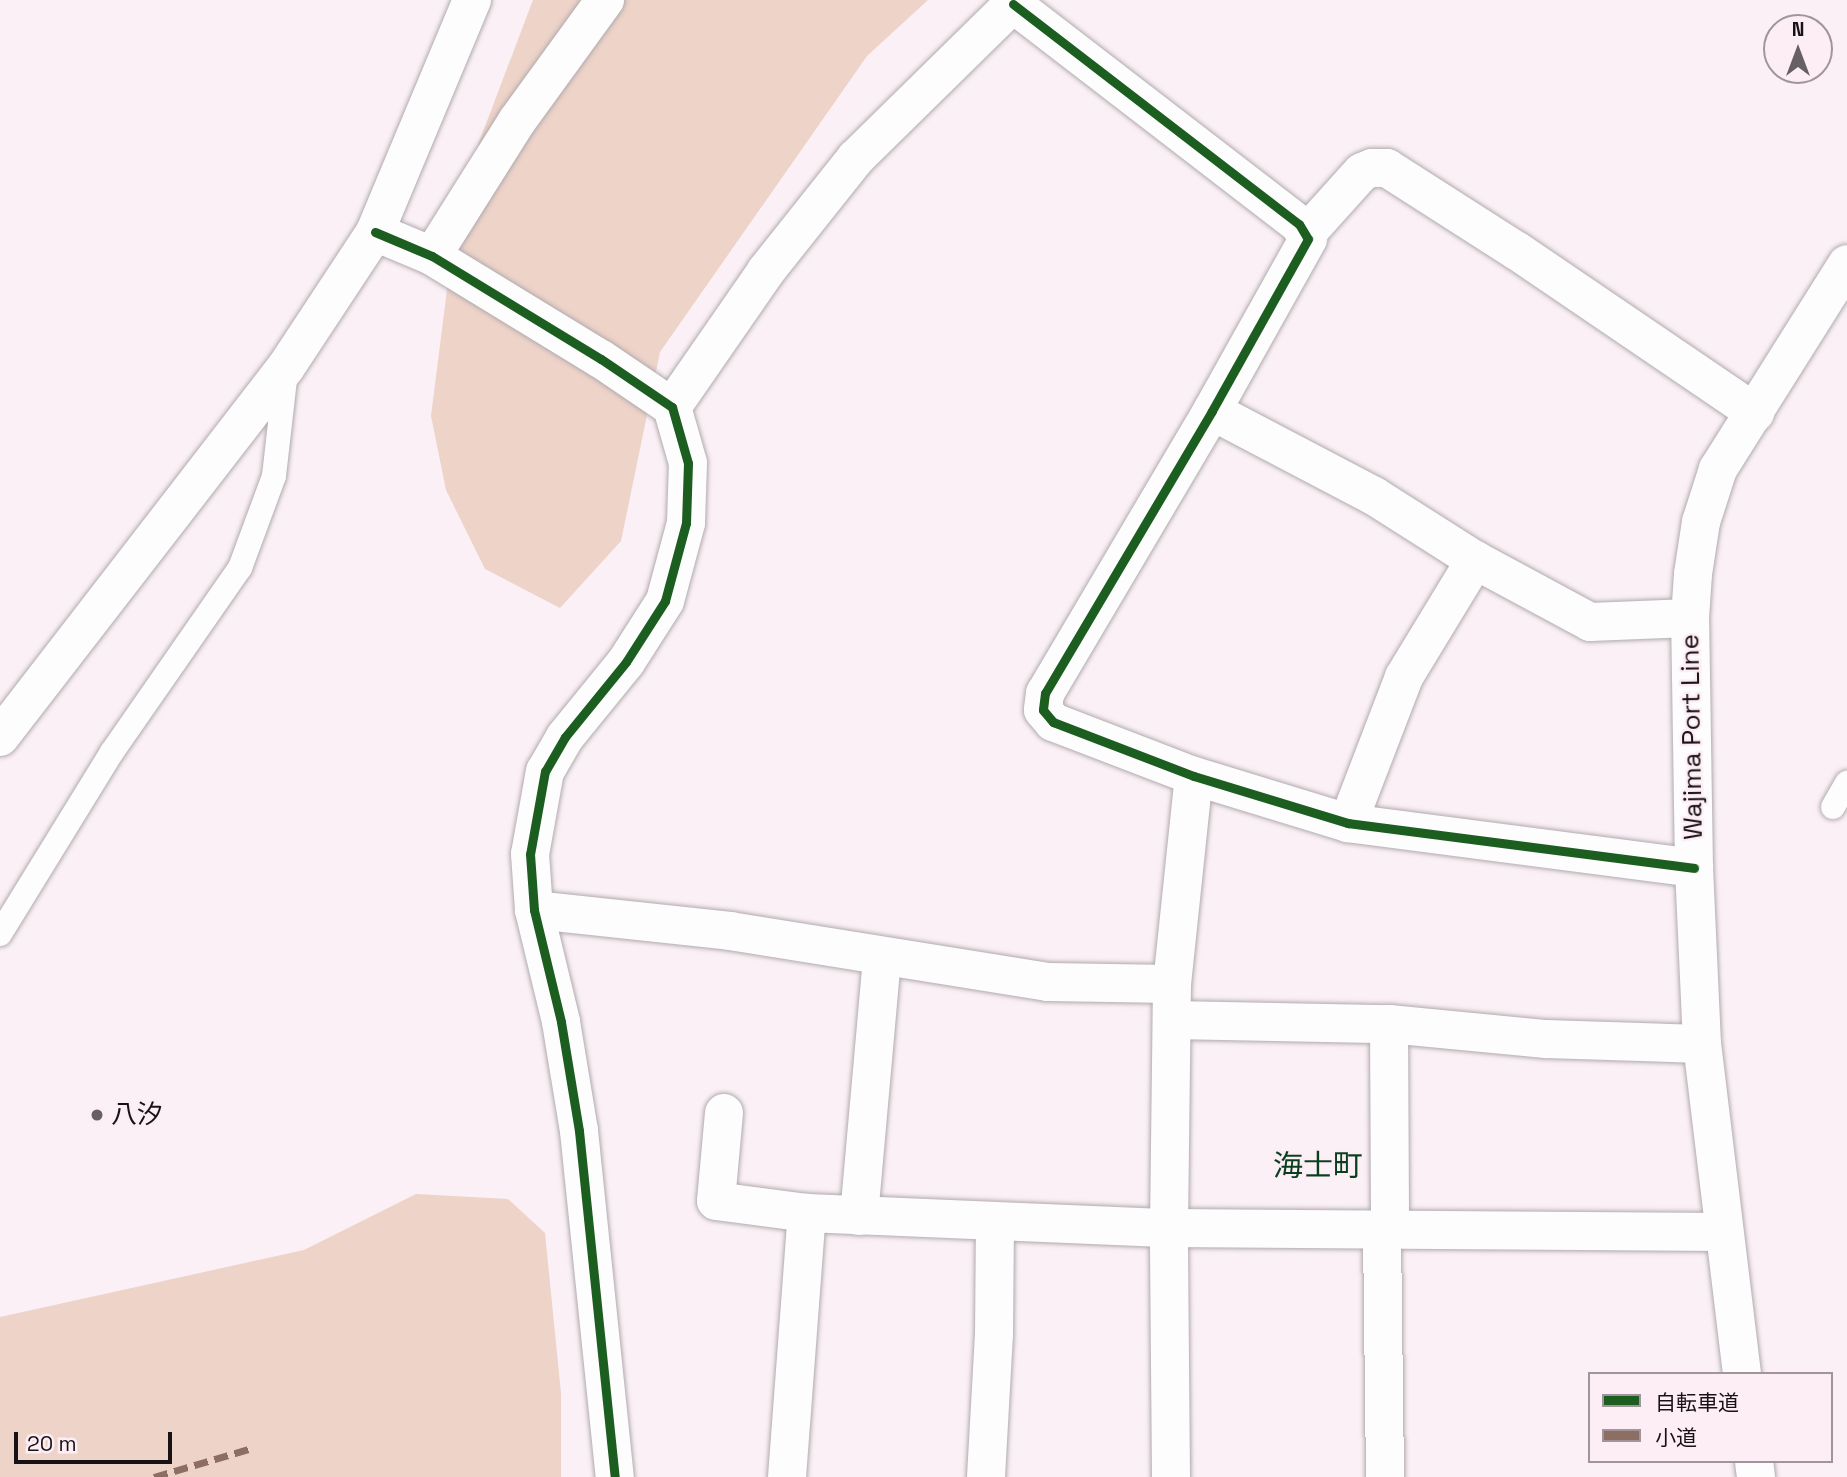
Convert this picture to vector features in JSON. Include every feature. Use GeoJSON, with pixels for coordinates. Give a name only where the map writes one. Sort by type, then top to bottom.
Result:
{"type":"FeatureCollection","features":[{"type":"Feature","properties":{"kind":"street"},"geometry":{"type":"LineString","coordinates":[[0,737],[286,367],[375,232],[472,0]]}},
{"type":"Feature","properties":{"kind":"street"},"geometry":{"type":"LineString","coordinates":[[432,256],[517,121],[605,0]]}},
{"type":"Feature","properties":{"kind":"street"},"geometry":{"type":"LineString","coordinates":[[672,407],[766,271],[856,158],[1015,2],[1307,233]]}},
{"type":"Feature","properties":{"kind":"street"},"geometry":{"type":"LineString","coordinates":[[1694,868],[1348,823],[1194,776],[1054,722],[1043,710],[1045,693],[1306,247],[1307,233],[1363,172],[1372,168],[1387,168],[1517,251],[1755,413]]}},
{"type":"Feature","properties":{"kind":"street"},"geometry":{"type":"LineString","coordinates":[[375,232],[432,256],[601,359],[672,407],[688,463],[686,523],[665,601],[626,662],[565,737],[545,771],[530,854],[534,910],[561,1022],[579,1131],[615,1477]]}},
{"type":"Feature","properties":{"kind":"street","name":"Wajima Port Line"},"geometry":{"type":"LineString","coordinates":[[1742,1372],[1702,1044],[1694,868],[1689,618],[1701,522],[1718,469],[1847,264]]}},
{"type":"Feature","properties":{"kind":"street"},"geometry":{"type":"LineString","coordinates":[[1212,411],[1374,496],[1475,560],[1590,622],[1689,618]]}},
{"type":"Feature","properties":{"kind":"street"},"geometry":{"type":"LineString","coordinates":[[1348,823],[1404,677],[1475,560]]}},
{"type":"Feature","properties":{"kind":"street"},"geometry":{"type":"LineString","coordinates":[[1171,1477],[1169,1228],[1172,1002],[1194,776]]}},
{"type":"Feature","properties":{"kind":"street"},"geometry":{"type":"LineString","coordinates":[[534,910],[730,931],[1172,1002],[1546,1039],[1702,1044]]}},
{"type":"Feature","properties":{"kind":"street"},"geometry":{"type":"LineString","coordinates":[[859,1216],[882,956]]}},
{"type":"Feature","properties":{"kind":"street"},"geometry":{"type":"LineString","coordinates":[[1385,1477],[1389,1024]]}},
{"type":"Feature","properties":{"kind":"street"},"geometry":{"type":"LineString","coordinates":[[724,1113],[716,1201],[807,1213],[1169,1228],[1724,1232]]}},
{"type":"Feature","properties":{"kind":"street"},"geometry":{"type":"LineString","coordinates":[[788,1477],[807,1213]]}},
{"type":"Feature","properties":{"kind":"street"},"geometry":{"type":"LineString","coordinates":[[986,1477],[995,1335],[995,1222]]}},
{"type":"Feature","properties":{"kind":"lane"},"geometry":{"type":"LineString","coordinates":[[0,934],[112,752],[240,568],[274,476],[286,367]]}},
{"type":"Feature","properties":{"kind":"lane"},"geometry":{"type":"LineString","coordinates":[[1833,807],[1847,783]]}},
{"type":"Feature","properties":{"kind":"shaded area"},"geometry":{"type":"Polygon","coordinates":[[[533,0],[928,0],[867,56],[660,352],[621,541],[560,608],[485,569],[446,490],[431,416],[459,195],[533,0]]]}},
{"type":"Feature","properties":{"kind":"shaded area"},"geometry":{"type":"Polygon","coordinates":[[[416,1194],[508,1199],[545,1233],[561,1393],[561,1477],[0,1477],[0,1317],[304,1250],[416,1194]]]}},
{"type":"Feature","properties":{"kind":"marked path"},"geometry":{"type":"LineString","coordinates":[[154,1477],[252,1448]]}},
{"type":"Feature","properties":{"kind":"cycle path"},"geometry":{"type":"LineString","coordinates":[[1013,4],[1299,224],[1308,239],[1212,411],[1045,693],[1043,710],[1053,722],[1194,776],[1348,823],[1694,868]]}},
{"type":"Feature","properties":{"kind":"cycle path"},"geometry":{"type":"LineString","coordinates":[[375,232],[432,256],[601,359],[672,407],[688,463],[686,523],[665,601],[626,662],[565,737],[545,771],[530,854],[534,910],[561,1022],[579,1131],[615,1477]]}},
{"type":"Feature","properties":{"kind":"place","name":"八汐"},"geometry":{"type":"Point","coordinates":[97,1115]}},
{"type":"Feature","properties":{"kind":"district","name":"海士町"},"geometry":{"type":"Point","coordinates":[1318,1166]}}]}
